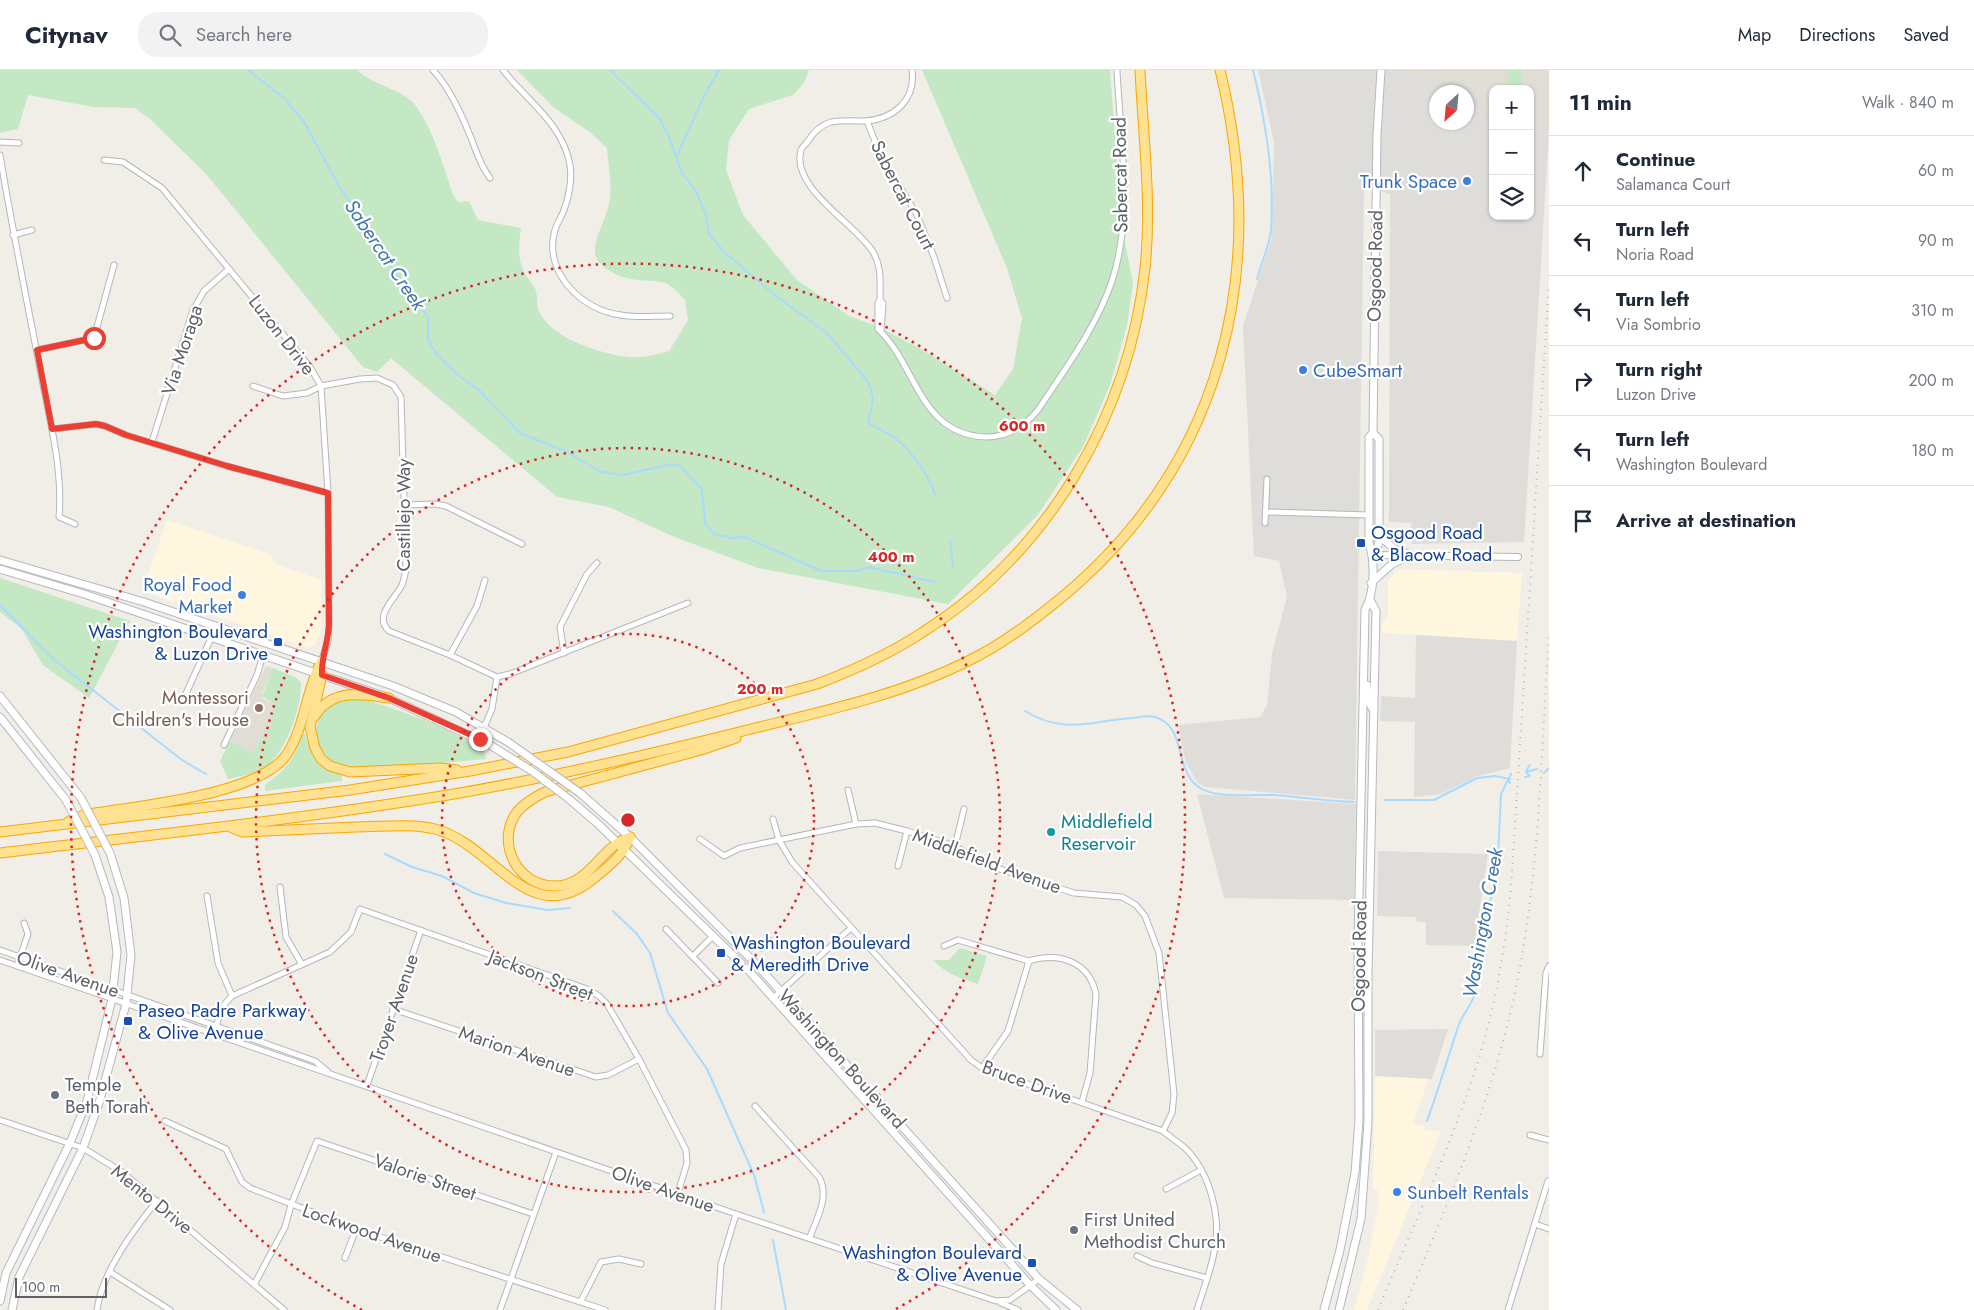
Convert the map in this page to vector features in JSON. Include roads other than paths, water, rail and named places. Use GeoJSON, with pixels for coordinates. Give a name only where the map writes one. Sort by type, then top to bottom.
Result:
{"type":"FeatureCollection","features":[{"type":"Feature","properties":{"kind":"highway"},"geometry":{"type":"LineString","coordinates":[[0,832],[350,790],[470,771],[568,752],[781,695],[854,669],[924,632],[987,583],[1014,556],[1056,505],[1089,452],[1115,395],[1134,334],[1146,266],[1148,231],[1140,70]]}},
{"type":"Feature","properties":{"kind":"highway"},"geometry":{"type":"LineString","coordinates":[[0,854],[230,827],[509,784],[674,748],[795,718],[922,681],[970,660],[1010,638],[1078,584],[1107,557],[1135,523],[1160,488],[1200,417],[1209,396],[1222,356],[1232,310],[1238,255],[1238,170],[1234,136],[1220,70]]}},
{"type":"Feature","properties":{"kind":"highway"},"geometry":{"type":"LineString","coordinates":[[321,662],[310,727],[311,738],[321,759],[340,771],[363,772],[440,768],[470,771]]}},
{"type":"Feature","properties":{"kind":"highway"},"geometry":{"type":"LineString","coordinates":[[58,826],[84,815],[221,790],[250,782],[270,772],[288,753],[319,674]]}},
{"type":"Feature","properties":{"kind":"highway"},"geometry":{"type":"LineString","coordinates":[[310,727],[319,709],[331,699],[339,696],[350,693],[389,698]]}},
{"type":"Feature","properties":{"kind":"highway"},"geometry":{"type":"LineString","coordinates":[[630,837],[617,842],[608,853],[580,878],[555,886],[537,882],[522,874],[511,857],[508,839],[512,822],[517,812],[524,804],[545,792],[701,750],[795,718]]}},
{"type":"Feature","properties":{"kind":"highway"},"geometry":{"type":"LineString","coordinates":[[230,827],[242,832],[388,826],[435,829],[450,834],[474,849],[524,888],[552,896],[564,895],[586,885],[612,864],[625,850],[630,837]]}},
{"type":"Feature","properties":{"kind":"main road","name":"Osgood Road"},"geometry":{"type":"LineString","coordinates":[[1373,555],[1369,543],[1369,437],[1373,433],[1377,135],[1381,70]]}},
{"type":"Feature","properties":{"kind":"main road","name":"Osgood Road"},"geometry":{"type":"LineString","coordinates":[[1324,1310],[1340,1250],[1356,1174],[1359,1120],[1358,948],[1365,610],[1370,600],[1373,555],[1379,543],[1379,439],[1373,433]]}},
{"type":"Feature","properties":{"kind":"main road"},"geometry":{"type":"LineString","coordinates":[[1379,535],[1393,548],[1410,555]]}},
{"type":"Feature","properties":{"kind":"main road"},"geometry":{"type":"LineString","coordinates":[[1371,583],[1392,564],[1410,555]]}},
{"type":"Feature","properties":{"kind":"main road","name":"Washington Boulevard"},"geometry":{"type":"LineString","coordinates":[[0,560],[144,602],[426,699],[486,728],[580,792],[630,837],[781,991],[1039,1279],[1077,1310]]}},
{"type":"Feature","properties":{"kind":"main road","name":"Washington Boulevard"},"geometry":{"type":"LineString","coordinates":[[0,569],[62,586],[389,698],[480,739],[532,771],[569,799],[617,842],[713,936],[773,998],[1030,1285],[1056,1310]]}},
{"type":"Feature","properties":{"kind":"main road","name":"Osgood Road"},"geometry":{"type":"LineString","coordinates":[[1340,1310],[1361,1219],[1368,1122],[1370,853],[1376,611],[1370,600]]}},
{"type":"Feature","properties":{"kind":"main road"},"geometry":{"type":"LineString","coordinates":[[1364,676],[1367,680],[1369,705],[1373,708]]}},
{"type":"Feature","properties":{"kind":"main road"},"geometry":{"type":"LineString","coordinates":[[0,696],[81,798],[110,853],[124,898],[131,955],[126,1004],[99,1104],[84,1148],[19,1277],[12,1310]]}},
{"type":"Feature","properties":{"kind":"main road"},"geometry":{"type":"LineString","coordinates":[[0,717],[66,800],[95,855],[110,906],[117,952],[114,990],[87,1101],[70,1143],[6,1273],[0,1301]]}},
{"type":"Feature","properties":{"kind":"main road"},"geometry":{"type":"LineString","coordinates":[[1361,803],[1371,803]]}},
{"type":"Feature","properties":{"kind":"main road"},"geometry":{"type":"LineString","coordinates":[[1361,850],[1370,853]]}},
{"type":"Feature","properties":{"kind":"street"},"geometry":{"type":"LineString","coordinates":[[433,70],[443,80],[453,98],[469,132],[481,166],[490,178]]}},
{"type":"Feature","properties":{"kind":"street"},"geometry":{"type":"LineString","coordinates":[[503,70],[519,91],[555,128],[562,140],[570,166],[570,189],[565,208],[554,233],[552,252],[565,284],[583,301],[603,312],[621,316],[670,316]]}},
{"type":"Feature","properties":{"kind":"street"},"geometry":{"type":"LineString","coordinates":[[867,121],[895,113],[906,102],[911,92],[912,70]]}},
{"type":"Feature","properties":{"kind":"street","name":"Sabercat Road"},"geometry":{"type":"LineString","coordinates":[[867,121],[849,120],[824,125],[813,134],[801,150],[801,167],[810,187],[873,252],[880,268],[880,300],[883,303],[879,330],[926,404],[949,427],[962,434],[992,437],[1019,428],[1038,410],[1092,326],[1112,282],[1118,260],[1124,208],[1117,70]]}},
{"type":"Feature","properties":{"kind":"street","name":"Sabercat Court"},"geometry":{"type":"LineString","coordinates":[[867,121],[880,154],[917,216],[934,257],[947,298]]}},
{"type":"Feature","properties":{"kind":"street"},"geometry":{"type":"LineString","coordinates":[[0,142],[19,143]]}},
{"type":"Feature","properties":{"kind":"street"},"geometry":{"type":"LineString","coordinates":[[0,154],[13,235],[52,429],[61,492],[59,517],[75,524]]}},
{"type":"Feature","properties":{"kind":"street","name":"Luzon Drive"},"geometry":{"type":"LineString","coordinates":[[104,160],[123,162],[162,188],[310,367],[322,386],[328,493],[329,625],[328,642],[321,662]]}},
{"type":"Feature","properties":{"kind":"street"},"geometry":{"type":"LineString","coordinates":[[13,235],[32,230]]}},
{"type":"Feature","properties":{"kind":"street"},"geometry":{"type":"LineString","coordinates":[[37,350],[94,338],[114,265]]}},
{"type":"Feature","properties":{"kind":"street","name":"Via Moraga"},"geometry":{"type":"LineString","coordinates":[[152,442],[193,310],[204,291],[229,269]]}},
{"type":"Feature","properties":{"kind":"street","name":"Castillejo Way"},"geometry":{"type":"LineString","coordinates":[[322,386],[360,379],[380,379],[393,385],[401,397],[406,569],[402,585],[383,616],[383,624],[389,631],[450,655],[497,677]]}},
{"type":"Feature","properties":{"kind":"street"},"geometry":{"type":"LineString","coordinates":[[253,386],[282,396],[307,393],[322,386]]}},
{"type":"Feature","properties":{"kind":"street"},"geometry":{"type":"LineString","coordinates":[[52,429],[96,424],[227,466],[328,493]]}},
{"type":"Feature","properties":{"kind":"street"},"geometry":{"type":"LineString","coordinates":[[1265,524],[1267,479]]}},
{"type":"Feature","properties":{"kind":"street"},"geometry":{"type":"LineString","coordinates":[[404,505],[434,504],[446,506],[522,544]]}},
{"type":"Feature","properties":{"kind":"street"},"geometry":{"type":"LineString","coordinates":[[1266,512],[1370,514]]}},
{"type":"Feature","properties":{"kind":"street"},"geometry":{"type":"LineString","coordinates":[[1373,555],[1518,557]]}},
{"type":"Feature","properties":{"kind":"street"},"geometry":{"type":"LineString","coordinates":[[564,653],[560,627],[587,574],[597,563]]}},
{"type":"Feature","properties":{"kind":"street"},"geometry":{"type":"LineString","coordinates":[[450,655],[477,606],[485,580]]}},
{"type":"Feature","properties":{"kind":"street"},"geometry":{"type":"LineString","coordinates":[[480,739],[492,709],[497,677],[510,674],[688,603]]}},
{"type":"Feature","properties":{"kind":"street"},"geometry":{"type":"LineString","coordinates":[[184,698],[211,638]]}},
{"type":"Feature","properties":{"kind":"street"},"geometry":{"type":"LineString","coordinates":[[224,745],[257,675],[263,655]]}},
{"type":"Feature","properties":{"kind":"street"},"geometry":{"type":"LineString","coordinates":[[848,790],[856,824]]}},
{"type":"Feature","properties":{"kind":"street"},"geometry":{"type":"LineString","coordinates":[[955,846],[964,809]]}},
{"type":"Feature","properties":{"kind":"street","name":"Bruce Drive"},"geometry":{"type":"LineString","coordinates":[[773,819],[779,840],[792,862],[971,1060],[982,1068],[1164,1131],[1186,1149],[1201,1170],[1212,1198],[1217,1226],[1215,1248],[1197,1310]]}},
{"type":"Feature","properties":{"kind":"street","name":"Middlefield Avenue"},"geometry":{"type":"LineString","coordinates":[[700,839],[724,856],[740,848],[856,824],[874,823],[955,846],[984,864],[1074,893],[1122,897],[1136,904],[1145,916],[1159,953],[1174,1094],[1172,1113],[1164,1131]]}},
{"type":"Feature","properties":{"kind":"street"},"geometry":{"type":"LineString","coordinates":[[898,866],[907,831]]}},
{"type":"Feature","properties":{"kind":"street"},"geometry":{"type":"LineString","coordinates":[[214,1032],[223,1006],[232,996],[301,964],[286,937],[280,887]]}},
{"type":"Feature","properties":{"kind":"street"},"geometry":{"type":"LineString","coordinates":[[207,896],[218,963],[232,996]]}},
{"type":"Feature","properties":{"kind":"street","name":"Jackson Street"},"geometry":{"type":"LineString","coordinates":[[301,964],[330,952],[351,932],[360,909],[593,992],[607,1004],[639,1059],[686,1150],[687,1163],[678,1193]]}},
{"type":"Feature","properties":{"kind":"street"},"geometry":{"type":"LineString","coordinates":[[17,966],[28,934],[24,923]]}},
{"type":"Feature","properties":{"kind":"street"},"geometry":{"type":"LineString","coordinates":[[773,998],[851,928]]}},
{"type":"Feature","properties":{"kind":"street","name":"Troyer Avenue"},"geometry":{"type":"LineString","coordinates":[[367,1085],[421,930]]}},
{"type":"Feature","properties":{"kind":"street"},"geometry":{"type":"LineString","coordinates":[[666,930],[718,983]]}},
{"type":"Feature","properties":{"kind":"street"},"geometry":{"type":"LineString","coordinates":[[693,956],[713,936]]}},
{"type":"Feature","properties":{"kind":"street"},"geometry":{"type":"LineString","coordinates":[[944,946],[958,940],[1029,960],[1050,956],[1073,963],[1086,970],[1094,985],[1096,994],[1090,1073],[1082,1102]]}},
{"type":"Feature","properties":{"kind":"street","name":"Olive Avenue"},"geometry":{"type":"LineString","coordinates":[[0,950],[315,1061],[331,1074]]}},
{"type":"Feature","properties":{"kind":"street","name":"Olive Avenue"},"geometry":{"type":"LineString","coordinates":[[0,960],[1018,1310]]}},
{"type":"Feature","properties":{"kind":"street"},"geometry":{"type":"LineString","coordinates":[[982,1068],[1008,1031],[1029,960]]}},
{"type":"Feature","properties":{"kind":"street"},"geometry":{"type":"LineString","coordinates":[[1540,1054],[1546,973],[1549,966]]}},
{"type":"Feature","properties":{"kind":"street","name":"Marion Avenue"},"geometry":{"type":"LineString","coordinates":[[393,1009],[596,1077],[608,1075],[639,1059]]}},
{"type":"Feature","properties":{"kind":"street"},"geometry":{"type":"LineString","coordinates":[[755,1106],[819,1176],[824,1185],[824,1198],[810,1237]]}},
{"type":"Feature","properties":{"kind":"street","name":"Mento Drive"},"geometry":{"type":"LineString","coordinates":[[0,1120],[84,1148],[122,1172],[255,1283],[284,1310]]}},
{"type":"Feature","properties":{"kind":"street","name":"Lockwood Avenue"},"geometry":{"type":"LineString","coordinates":[[164,1121],[226,1149],[242,1182],[250,1188],[356,1229],[604,1310]]}},
{"type":"Feature","properties":{"kind":"street"},"geometry":{"type":"LineString","coordinates":[[1530,1135],[1549,1140]]}},
{"type":"Feature","properties":{"kind":"street","name":"Valorie Street"},"geometry":{"type":"LineString","coordinates":[[291,1205],[317,1141],[532,1214]]}},
{"type":"Feature","properties":{"kind":"street"},"geometry":{"type":"LineString","coordinates":[[500,1310],[532,1214],[556,1152]]}},
{"type":"Feature","properties":{"kind":"street"},"geometry":{"type":"LineString","coordinates":[[1166,1189],[1201,1170]]}},
{"type":"Feature","properties":{"kind":"street"},"geometry":{"type":"LineString","coordinates":[[1508,1310],[1548,1181]]}},
{"type":"Feature","properties":{"kind":"street"},"geometry":{"type":"LineString","coordinates":[[97,1310],[110,1272],[133,1230],[157,1202]]}},
{"type":"Feature","properties":{"kind":"street"},"geometry":{"type":"LineString","coordinates":[[255,1283],[285,1227],[291,1205]]}},
{"type":"Feature","properties":{"kind":"street"},"geometry":{"type":"LineString","coordinates":[[718,1310],[720,1305],[721,1264],[736,1214]]}},
{"type":"Feature","properties":{"kind":"street"},"geometry":{"type":"LineString","coordinates":[[1535,1224],[1549,1229]]}},
{"type":"Feature","properties":{"kind":"street"},"geometry":{"type":"LineString","coordinates":[[345,1258],[356,1229]]}},
{"type":"Feature","properties":{"kind":"street"},"geometry":{"type":"LineString","coordinates":[[1137,1256],[1152,1263],[1207,1278]]}},
{"type":"Feature","properties":{"kind":"street"},"geometry":{"type":"LineString","coordinates":[[581,1301],[601,1262],[619,1259],[642,1264]]}},
{"type":"Feature","properties":{"kind":"street"},"geometry":{"type":"LineString","coordinates":[[110,1272],[170,1310]]}},
{"type":"Feature","properties":{"kind":"street"},"geometry":{"type":"LineString","coordinates":[[996,1301],[1010,1300],[1039,1279]]}},
{"type":"Feature","properties":{"kind":"waterway","name":"Sabercat Creek"},"geometry":{"type":"LineString","coordinates":[[248,70],[284,98],[304,122],[340,188],[374,234],[398,277],[413,294],[428,318],[428,340],[437,355],[459,376],[478,389],[520,433],[567,452],[601,472],[622,475],[668,465],[679,465],[702,489],[705,523],[714,534],[733,538],[745,537],[821,571],[857,571],[869,567],[934,582]]}},
{"type":"Feature","properties":{"kind":"waterway"},"geometry":{"type":"LineString","coordinates":[[610,70],[659,118],[669,137],[682,173],[696,191],[706,215],[709,234],[724,252],[776,296],[827,333],[869,383],[873,399],[868,423],[892,436],[908,450],[924,471],[935,494]]}},
{"type":"Feature","properties":{"kind":"waterway"},"geometry":{"type":"LineString","coordinates":[[676,158],[704,96],[719,70]]}},
{"type":"Feature","properties":{"kind":"waterway"},"geometry":{"type":"LineString","coordinates":[[1253,70],[1262,110],[1272,190],[1269,243],[1257,279]]}},
{"type":"Feature","properties":{"kind":"waterway"},"geometry":{"type":"LineString","coordinates":[[950,540],[953,567]]}},
{"type":"Feature","properties":{"kind":"waterway","name":"Washington Creek"},"geometry":{"type":"LineString","coordinates":[[0,605],[52,658],[182,760],[206,774]]}},
{"type":"Feature","properties":{"kind":"waterway","name":"Sabercat Creek"},"geometry":{"type":"LineString","coordinates":[[1025,711],[1052,723],[1065,725],[1144,716],[1155,717],[1165,722],[1176,737],[1189,777],[1203,790],[1212,793],[1274,795],[1354,802]]}},
{"type":"Feature","properties":{"kind":"waterway","name":"Sabercat Creek"},"geometry":{"type":"LineString","coordinates":[[1526,771],[1530,765]]}},
{"type":"Feature","properties":{"kind":"waterway","name":"Sabercat Creek"},"geometry":{"type":"LineString","coordinates":[[1544,773],[1549,768]]}},
{"type":"Feature","properties":{"kind":"waterway","name":"Sabercat Creek"},"geometry":{"type":"LineString","coordinates":[[1526,772],[1537,769]]}},
{"type":"Feature","properties":{"kind":"waterway","name":"Sabercat Creek"},"geometry":{"type":"LineString","coordinates":[[1525,777],[1530,776],[1526,772]]}},
{"type":"Feature","properties":{"kind":"waterway","name":"Washington Creek"},"geometry":{"type":"LineString","coordinates":[[1427,1121],[1459,1024],[1474,996],[1498,856],[1501,794],[1511,774]]}},
{"type":"Feature","properties":{"kind":"waterway","name":"Sabercat Creek"},"geometry":{"type":"LineString","coordinates":[[1385,800],[1434,800],[1477,778],[1495,776],[1510,779]]}},
{"type":"Feature","properties":{"kind":"waterway","name":"Sabercat Creek"},"geometry":{"type":"LineString","coordinates":[[1508,779],[1510,783]]}},
{"type":"Feature","properties":{"kind":"waterway","name":"Washington Creek"},"geometry":{"type":"LineString","coordinates":[[385,854],[412,867],[442,876],[474,893],[506,903],[547,910],[570,908]]}},
{"type":"Feature","properties":{"kind":"waterway","name":"Washington Creek"},"geometry":{"type":"LineString","coordinates":[[613,911],[637,934],[650,953],[668,1013],[707,1069],[754,1175],[764,1212]]}},
{"type":"Feature","properties":{"kind":"waterway","name":"Washington Creek"},"geometry":{"type":"LineString","coordinates":[[773,1240],[786,1310]]}},
{"type":"Feature","properties":{"kind":"railway"},"geometry":{"type":"LineString","coordinates":[[1378,1310],[1462,1109],[1484,1041],[1501,965],[1511,888],[1549,284]]}},
{"type":"Feature","properties":{"kind":"railway"},"geometry":{"type":"LineString","coordinates":[[1403,1310],[1451,1194],[1480,1117],[1493,1077],[1514,997],[1523,952],[1534,861],[1549,632]]}},
{"type":"Feature","properties":{"kind":"place","name":"Trunk Space"},"geometry":{"type":"Point","coordinates":[1467,181]}},
{"type":"Feature","properties":{"kind":"place","name":"CubeSmart"},"geometry":{"type":"Point","coordinates":[1303,370]}},
{"type":"Feature","properties":{"kind":"place","name":"Osgood Road & Blacow Road"},"geometry":{"type":"Point","coordinates":[1361,543]}},
{"type":"Feature","properties":{"kind":"place","name":"Royal Food Market"},"geometry":{"type":"Point","coordinates":[242,595]}},
{"type":"Feature","properties":{"kind":"place","name":"Washington Boulevard & Luzon Drive"},"geometry":{"type":"Point","coordinates":[278,642]}},
{"type":"Feature","properties":{"kind":"place","name":"Montessori Children's House"},"geometry":{"type":"Point","coordinates":[259,708]}},
{"type":"Feature","properties":{"kind":"place","name":"Middlefield Reservoir"},"geometry":{"type":"Point","coordinates":[1051,832]}},
{"type":"Feature","properties":{"kind":"place","name":"Washington Boulevard & Meredith Drive"},"geometry":{"type":"Point","coordinates":[721,953]}},
{"type":"Feature","properties":{"kind":"place","name":"Paseo Padre Parkway & Olive Avenue"},"geometry":{"type":"Point","coordinates":[128,1021]}},
{"type":"Feature","properties":{"kind":"place","name":"Temple Beth Torah"},"geometry":{"type":"Point","coordinates":[55,1095]}},
{"type":"Feature","properties":{"kind":"place","name":"Sunbelt Rentals"},"geometry":{"type":"Point","coordinates":[1397,1192]}},
{"type":"Feature","properties":{"kind":"place","name":"First United Methodist Church"},"geometry":{"type":"Point","coordinates":[1074,1230]}},
{"type":"Feature","properties":{"kind":"place","name":"Washington Boulevard & Olive Avenue"},"geometry":{"type":"Point","coordinates":[1032,1263]}}]}
